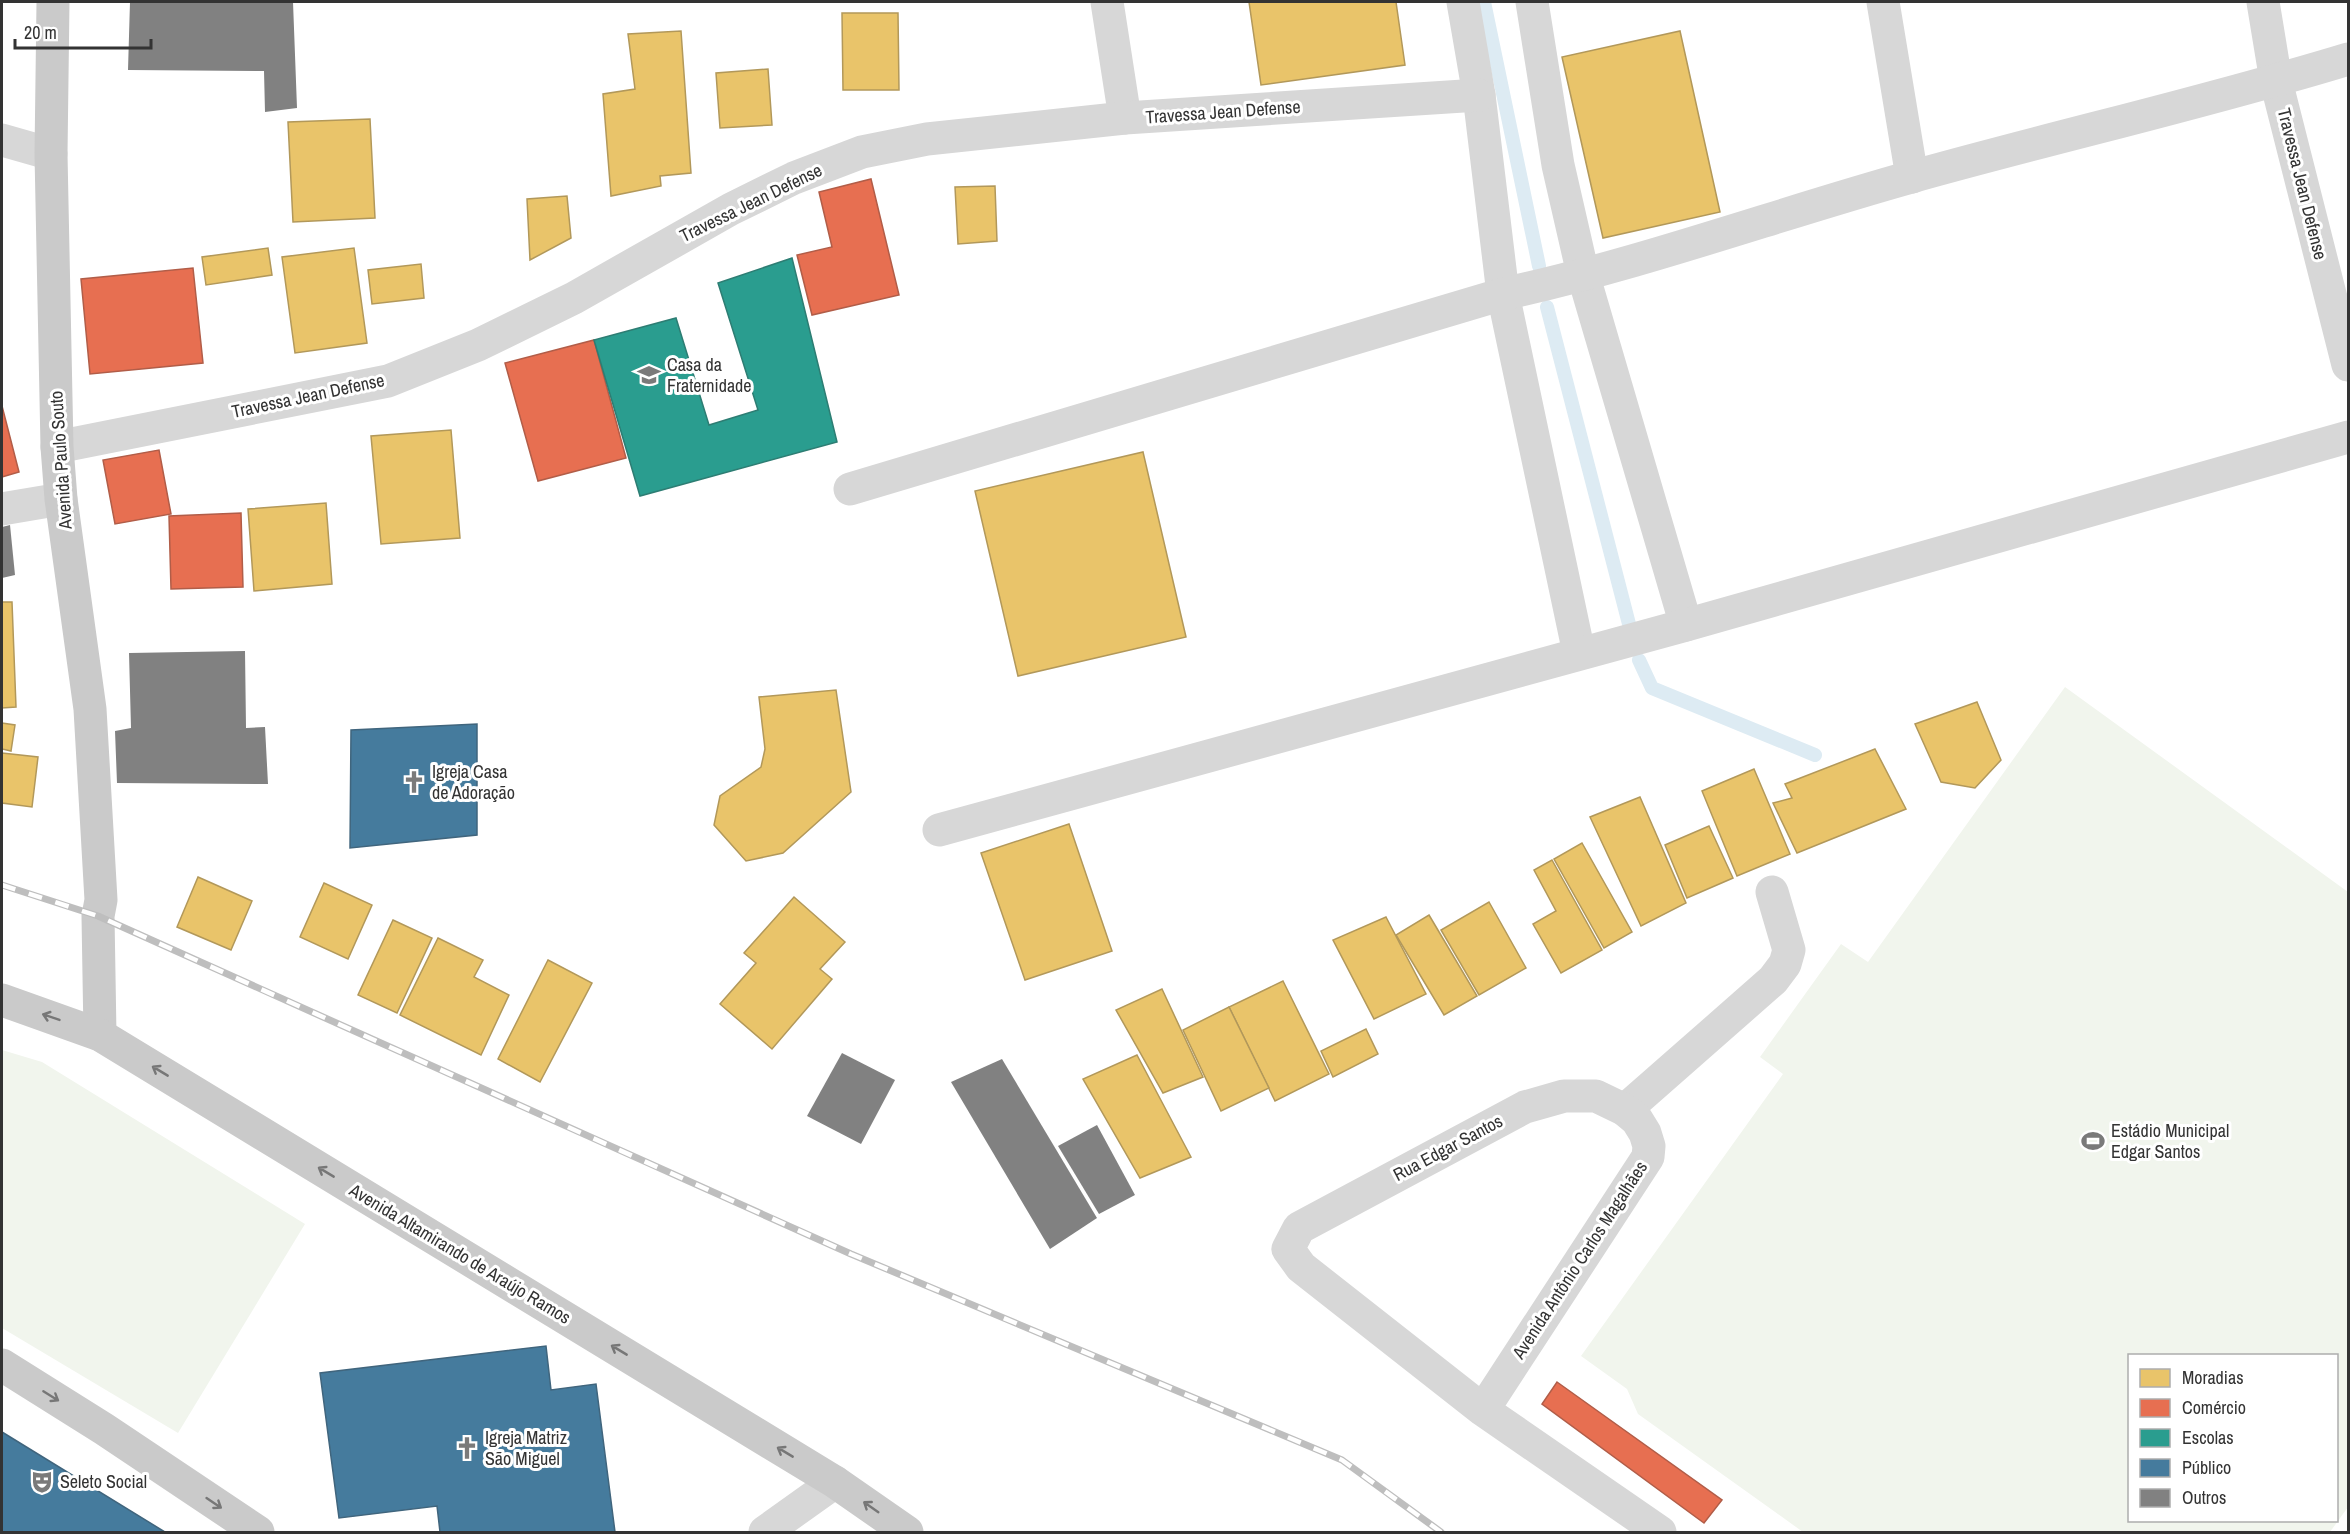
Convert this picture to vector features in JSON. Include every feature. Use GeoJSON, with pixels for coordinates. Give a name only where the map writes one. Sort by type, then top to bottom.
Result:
{"type":"FeatureCollection","features":[{"type":"Feature","properties":{"kind":"main road","name":"Avenida Paulo Souto"},"geometry":{"type":"LineString","coordinates":[[53,2],[51,154],[57,447],[61,499],[90,709],[101,900],[98,916],[100,1035]]}},
{"type":"Feature","properties":{"kind":"main road","name":"Avenida Altamirando de Araújo Ramos"},"geometry":{"type":"LineString","coordinates":[[2,1000],[100,1035],[835,1482],[907,1533]]}},
{"type":"Feature","properties":{"kind":"main road"},"geometry":{"type":"LineString","coordinates":[[2,1365],[104,1429],[258,1533]]}},
{"type":"Feature","properties":{"kind":"street"},"geometry":{"type":"LineString","coordinates":[[1107,2],[1125,118]]}},
{"type":"Feature","properties":{"kind":"street"},"geometry":{"type":"LineString","coordinates":[[1463,2],[1479,95],[1503,294],[1579,653]]}},
{"type":"Feature","properties":{"kind":"street"},"geometry":{"type":"LineString","coordinates":[[1532,2],[1558,165],[1583,274],[1686,625]]}},
{"type":"Feature","properties":{"kind":"street"},"geometry":{"type":"LineString","coordinates":[[1883,2],[1912,177]]}},
{"type":"Feature","properties":{"kind":"street","name":"Travessa Jean Defense"},"geometry":{"type":"LineString","coordinates":[[2263,2],[2276,81],[2349,365]]}},
{"type":"Feature","properties":{"kind":"street"},"geometry":{"type":"LineString","coordinates":[[850,489],[1503,294],[1583,274],[1912,177],[2276,81],[2349,59]]}},
{"type":"Feature","properties":{"kind":"street","name":"Travessa Jean Defense"},"geometry":{"type":"LineString","coordinates":[[57,447],[388,381],[478,345],[574,298],[794,177],[862,152],[927,139],[1125,118],[1479,95]]}},
{"type":"Feature","properties":{"kind":"street"},"geometry":{"type":"LineString","coordinates":[[2,140],[51,154]]}},
{"type":"Feature","properties":{"kind":"street"},"geometry":{"type":"LineString","coordinates":[[939,830],[1686,625],[2349,437]]}},
{"type":"Feature","properties":{"kind":"street"},"geometry":{"type":"LineString","coordinates":[[2,509],[61,499]]}},
{"type":"Feature","properties":{"kind":"street"},"geometry":{"type":"LineString","coordinates":[[1625,1110],[1773,980],[1785,964],[1789,950],[1772,892]]}},
{"type":"Feature","properties":{"kind":"street","name":"Rua Edgar Santos"},"geometry":{"type":"LineString","coordinates":[[1483,1410],[1301,1267],[1288,1249],[1299,1228],[1525,1107],[1564,1095],[1596,1096],[1625,1110]]}},
{"type":"Feature","properties":{"kind":"street","name":"Avenida Antônio Carlos Magalhães"},"geometry":{"type":"LineString","coordinates":[[1483,1410],[1648,1157],[1649,1146],[1645,1133],[1637,1120],[1625,1110]]}},
{"type":"Feature","properties":{"kind":"street"},"geometry":{"type":"LineString","coordinates":[[1483,1410],[1659,1533]]}},
{"type":"Feature","properties":{"kind":"street"},"geometry":{"type":"LineString","coordinates":[[765,1533],[835,1482]]}},
{"type":"Feature","properties":{"kind":"shaded area","name":"Estádio Municipal Edgar Santos"},"geometry":{"type":"Polygon","coordinates":[[[2065,687],[2348,892],[2348,1507],[2338,1521],[2338,1354],[2128,1354],[2128,1522],[2337,1522],[2330,1532],[1803,1532],[1638,1414],[1627,1389],[1581,1356],[1783,1074],[1760,1057],[1841,944],[1868,962],[2065,687]]]}},
{"type":"Feature","properties":{"kind":"shaded area"},"geometry":{"type":"Polygon","coordinates":[[[2,1050],[42,1062],[305,1224],[178,1433],[2,1328],[2,1050]]]}},
{"type":"Feature","properties":{"kind":"building: Moradias"},"geometry":{"type":"Polygon","coordinates":[[[1249,2],[1396,2],[1405,65],[1261,85],[1249,2]]]}},
{"type":"Feature","properties":{"kind":"building: Moradias"},"geometry":{"type":"Polygon","coordinates":[[[842,13],[898,13],[899,90],[843,90],[842,13]]]}},
{"type":"Feature","properties":{"kind":"building: Moradias"},"geometry":{"type":"Polygon","coordinates":[[[681,31],[691,173],[660,176],[661,186],[611,196],[603,94],[635,89],[628,34],[681,31]]]}},
{"type":"Feature","properties":{"kind":"building: Moradias"},"geometry":{"type":"Polygon","coordinates":[[[1680,31],[1720,212],[1603,238],[1562,57],[1680,31]]]}},
{"type":"Feature","properties":{"kind":"building: Moradias"},"geometry":{"type":"Polygon","coordinates":[[[768,69],[772,125],[720,128],[716,73],[768,69]]]}},
{"type":"Feature","properties":{"kind":"building: Moradias"},"geometry":{"type":"Polygon","coordinates":[[[370,119],[375,218],[293,222],[288,122],[370,119]]]}},
{"type":"Feature","properties":{"kind":"building: Moradias"},"geometry":{"type":"Polygon","coordinates":[[[995,186],[997,241],[958,244],[955,187],[995,186]]]}},
{"type":"Feature","properties":{"kind":"building: Moradias"},"geometry":{"type":"Polygon","coordinates":[[[567,196],[571,238],[530,260],[527,199],[567,196]]]}},
{"type":"Feature","properties":{"kind":"building: Moradias"},"geometry":{"type":"Polygon","coordinates":[[[268,248],[272,275],[206,285],[202,257],[268,248]]]}},
{"type":"Feature","properties":{"kind":"building: Moradias"},"geometry":{"type":"Polygon","coordinates":[[[354,248],[367,343],[295,353],[282,257],[354,248]]]}},
{"type":"Feature","properties":{"kind":"building: Moradias"},"geometry":{"type":"Polygon","coordinates":[[[421,264],[424,298],[372,304],[368,270],[421,264]]]}},
{"type":"Feature","properties":{"kind":"building: Moradias"},"geometry":{"type":"Polygon","coordinates":[[[451,430],[460,538],[381,544],[371,436],[451,430]]]}},
{"type":"Feature","properties":{"kind":"building: Moradias"},"geometry":{"type":"Polygon","coordinates":[[[1143,452],[1186,637],[1018,676],[975,491],[1143,452]]]}},
{"type":"Feature","properties":{"kind":"building: Moradias"},"geometry":{"type":"Polygon","coordinates":[[[326,503],[332,584],[254,591],[248,509],[326,503]]]}},
{"type":"Feature","properties":{"kind":"building: Moradias"},"geometry":{"type":"Polygon","coordinates":[[[2,602],[12,602],[16,707],[2,708],[2,602]]]}},
{"type":"Feature","properties":{"kind":"building: Moradias"},"geometry":{"type":"Polygon","coordinates":[[[836,690],[851,792],[783,853],[746,861],[714,825],[720,796],[761,767],[765,749],[759,697],[836,690]]]}},
{"type":"Feature","properties":{"kind":"building: Moradias"},"geometry":{"type":"Polygon","coordinates":[[[1977,702],[2001,760],[1975,788],[1941,782],[1915,724],[1977,702]]]}},
{"type":"Feature","properties":{"kind":"building: Moradias"},"geometry":{"type":"Polygon","coordinates":[[[2,723],[15,725],[11,751],[2,749],[2,723]]]}},
{"type":"Feature","properties":{"kind":"building: Moradias"},"geometry":{"type":"Polygon","coordinates":[[[1875,749],[1906,809],[1797,853],[1773,803],[1792,798],[1785,784],[1875,749]]]}},
{"type":"Feature","properties":{"kind":"building: Moradias"},"geometry":{"type":"Polygon","coordinates":[[[2,753],[38,757],[32,807],[2,803],[2,753]]]}},
{"type":"Feature","properties":{"kind":"building: Moradias"},"geometry":{"type":"Polygon","coordinates":[[[1754,769],[1790,854],[1737,876],[1702,791],[1754,769]]]}},
{"type":"Feature","properties":{"kind":"building: Moradias"},"geometry":{"type":"Polygon","coordinates":[[[1640,797],[1686,903],[1641,926],[1590,817],[1640,797]]]}},
{"type":"Feature","properties":{"kind":"building: Moradias"},"geometry":{"type":"Polygon","coordinates":[[[1069,824],[1112,951],[1025,980],[981,853],[1069,824]]]}},
{"type":"Feature","properties":{"kind":"building: Moradias"},"geometry":{"type":"Polygon","coordinates":[[[1709,826],[1733,878],[1687,898],[1665,845],[1709,826]]]}},
{"type":"Feature","properties":{"kind":"building: Moradias"},"geometry":{"type":"Polygon","coordinates":[[[1582,843],[1632,932],[1604,948],[1554,859],[1582,843]]]}},
{"type":"Feature","properties":{"kind":"building: Moradias"},"geometry":{"type":"Polygon","coordinates":[[[1552,860],[1602,950],[1561,973],[1533,924],[1556,911],[1534,870],[1552,860]]]}},
{"type":"Feature","properties":{"kind":"building: Moradias"},"geometry":{"type":"Polygon","coordinates":[[[198,877],[252,901],[231,950],[177,927],[198,877]]]}},
{"type":"Feature","properties":{"kind":"building: Moradias"},"geometry":{"type":"Polygon","coordinates":[[[324,883],[372,905],[348,959],[300,937],[324,883]]]}},
{"type":"Feature","properties":{"kind":"building: Moradias"},"geometry":{"type":"Polygon","coordinates":[[[794,897],[845,942],[820,969],[832,979],[772,1049],[720,1004],[756,963],[744,953],[794,897]]]}},
{"type":"Feature","properties":{"kind":"building: Moradias"},"geometry":{"type":"Polygon","coordinates":[[[1489,902],[1526,968],[1479,995],[1441,930],[1489,902]]]}},
{"type":"Feature","properties":{"kind":"building: Moradias"},"geometry":{"type":"Polygon","coordinates":[[[1429,915],[1477,996],[1444,1015],[1396,935],[1429,915]]]}},
{"type":"Feature","properties":{"kind":"building: Moradias"},"geometry":{"type":"Polygon","coordinates":[[[1386,917],[1426,994],[1374,1019],[1333,940],[1386,917]]]}},
{"type":"Feature","properties":{"kind":"building: Moradias"},"geometry":{"type":"Polygon","coordinates":[[[393,920],[432,938],[397,1013],[358,995],[393,920]]]}},
{"type":"Feature","properties":{"kind":"building: Moradias"},"geometry":{"type":"Polygon","coordinates":[[[438,938],[483,960],[474,977],[509,995],[481,1055],[400,1015],[438,938]]]}},
{"type":"Feature","properties":{"kind":"building: Moradias"},"geometry":{"type":"Polygon","coordinates":[[[548,960],[592,983],[540,1082],[498,1059],[548,960]]]}},
{"type":"Feature","properties":{"kind":"building: Moradias"},"geometry":{"type":"Polygon","coordinates":[[[1283,981],[1329,1074],[1275,1101],[1229,1007],[1283,981]]]}},
{"type":"Feature","properties":{"kind":"building: Moradias"},"geometry":{"type":"Polygon","coordinates":[[[1162,989],[1203,1077],[1163,1093],[1116,1010],[1162,989]]]}},
{"type":"Feature","properties":{"kind":"building: Moradias"},"geometry":{"type":"Polygon","coordinates":[[[1229,1007],[1269,1088],[1221,1111],[1183,1030],[1229,1007]]]}},
{"type":"Feature","properties":{"kind":"building: Moradias"},"geometry":{"type":"Polygon","coordinates":[[[1366,1029],[1378,1054],[1333,1077],[1321,1051],[1366,1029]]]}},
{"type":"Feature","properties":{"kind":"building: Moradias"},"geometry":{"type":"Polygon","coordinates":[[[1137,1055],[1191,1157],[1140,1178],[1083,1079],[1137,1055]]]}},
{"type":"Feature","properties":{"kind":"building: Comércio"},"geometry":{"type":"Polygon","coordinates":[[[871,179],[899,295],[812,315],[797,255],[832,247],[819,192],[871,179]]]}},
{"type":"Feature","properties":{"kind":"building: Comércio"},"geometry":{"type":"Polygon","coordinates":[[[193,268],[203,363],[90,374],[81,279],[193,268]]]}},
{"type":"Feature","properties":{"kind":"building: Comércio"},"geometry":{"type":"Polygon","coordinates":[[[594,340],[626,458],[538,481],[505,363],[594,340]]]}},
{"type":"Feature","properties":{"kind":"building: Comércio"},"geometry":{"type":"Polygon","coordinates":[[[2,406],[19,472],[2,477],[2,406]]]}},
{"type":"Feature","properties":{"kind":"building: Comércio"},"geometry":{"type":"Polygon","coordinates":[[[159,450],[171,514],[115,524],[103,460],[159,450]]]}},
{"type":"Feature","properties":{"kind":"building: Comércio"},"geometry":{"type":"Polygon","coordinates":[[[241,513],[243,587],[171,589],[169,516],[241,513]]]}},
{"type":"Feature","properties":{"kind":"building: Comércio"},"geometry":{"type":"Polygon","coordinates":[[[1557,1382],[1722,1500],[1704,1523],[1542,1404],[1557,1382]]]}},
{"type":"Feature","properties":{"kind":"building: Escolas","name":"Casa da Fraternidade"},"geometry":{"type":"Polygon","coordinates":[[[792,258],[837,442],[640,496],[594,340],[676,318],[709,425],[758,410],[718,283],[792,258]]]}},
{"type":"Feature","properties":{"kind":"building: Público","name":"Igreja Casa de Adoração"},"geometry":{"type":"Polygon","coordinates":[[[477,724],[477,835],[350,848],[351,730],[477,724]]]}},
{"type":"Feature","properties":{"kind":"building: Público","name":"Igreja Matriz São Miguel"},"geometry":{"type":"Polygon","coordinates":[[[546,1346],[551,1390],[596,1384],[615,1532],[440,1532],[437,1506],[339,1518],[320,1373],[546,1346]]]}},
{"type":"Feature","properties":{"kind":"building: Público","name":"Seleto Social"},"geometry":{"type":"Polygon","coordinates":[[[2,1432],[165,1532],[2,1532],[2,1432]]]}},
{"type":"Feature","properties":{"kind":"building: Outros"},"geometry":{"type":"Polygon","coordinates":[[[130,2],[293,2],[297,108],[265,112],[264,71],[128,70],[130,2]]]}},
{"type":"Feature","properties":{"kind":"building: Outros"},"geometry":{"type":"Polygon","coordinates":[[[10,525],[15,575],[2,578],[2,527],[10,525]]]}},
{"type":"Feature","properties":{"kind":"building: Outros"},"geometry":{"type":"Polygon","coordinates":[[[245,651],[246,728],[265,727],[268,784],[117,783],[115,731],[131,728],[129,653],[245,651]]]}},
{"type":"Feature","properties":{"kind":"building: Outros"},"geometry":{"type":"Polygon","coordinates":[[[842,1053],[895,1080],[861,1144],[807,1116],[842,1053]]]}},
{"type":"Feature","properties":{"kind":"building: Outros"},"geometry":{"type":"Polygon","coordinates":[[[1002,1059],[1097,1218],[1050,1249],[951,1082],[1002,1059]]]}},
{"type":"Feature","properties":{"kind":"building: Outros"},"geometry":{"type":"Polygon","coordinates":[[[1097,1125],[1135,1195],[1099,1214],[1058,1146],[1097,1125]]]}},
{"type":"Feature","properties":{"kind":"waterway"},"geometry":{"type":"LineString","coordinates":[[1484,2],[1539,266]]}},
{"type":"Feature","properties":{"kind":"waterway"},"geometry":{"type":"LineString","coordinates":[[1547,307],[1629,624]]}},
{"type":"Feature","properties":{"kind":"waterway"},"geometry":{"type":"LineString","coordinates":[[1639,660],[1652,688],[1815,755]]}},
{"type":"Feature","properties":{"kind":"railway"},"geometry":{"type":"LineString","coordinates":[[2,885],[98,916],[851,1254],[1342,1460],[1441,1532]]}},
{"type":"Feature","properties":{"kind":"place","name":"Casa da Fraternidade"},"geometry":{"type":"Point","coordinates":[649,375]}},
{"type":"Feature","properties":{"kind":"place","name":"Igreja Casa de Adoração"},"geometry":{"type":"Point","coordinates":[414,782]}},
{"type":"Feature","properties":{"kind":"place","name":"Estádio Municipal Edgar Santos"},"geometry":{"type":"Point","coordinates":[2093,1141]}},
{"type":"Feature","properties":{"kind":"place","name":"Igreja Matriz São Miguel"},"geometry":{"type":"Point","coordinates":[467,1448]}},
{"type":"Feature","properties":{"kind":"place","name":"Seleto Social"},"geometry":{"type":"Point","coordinates":[42,1482]}}]}
